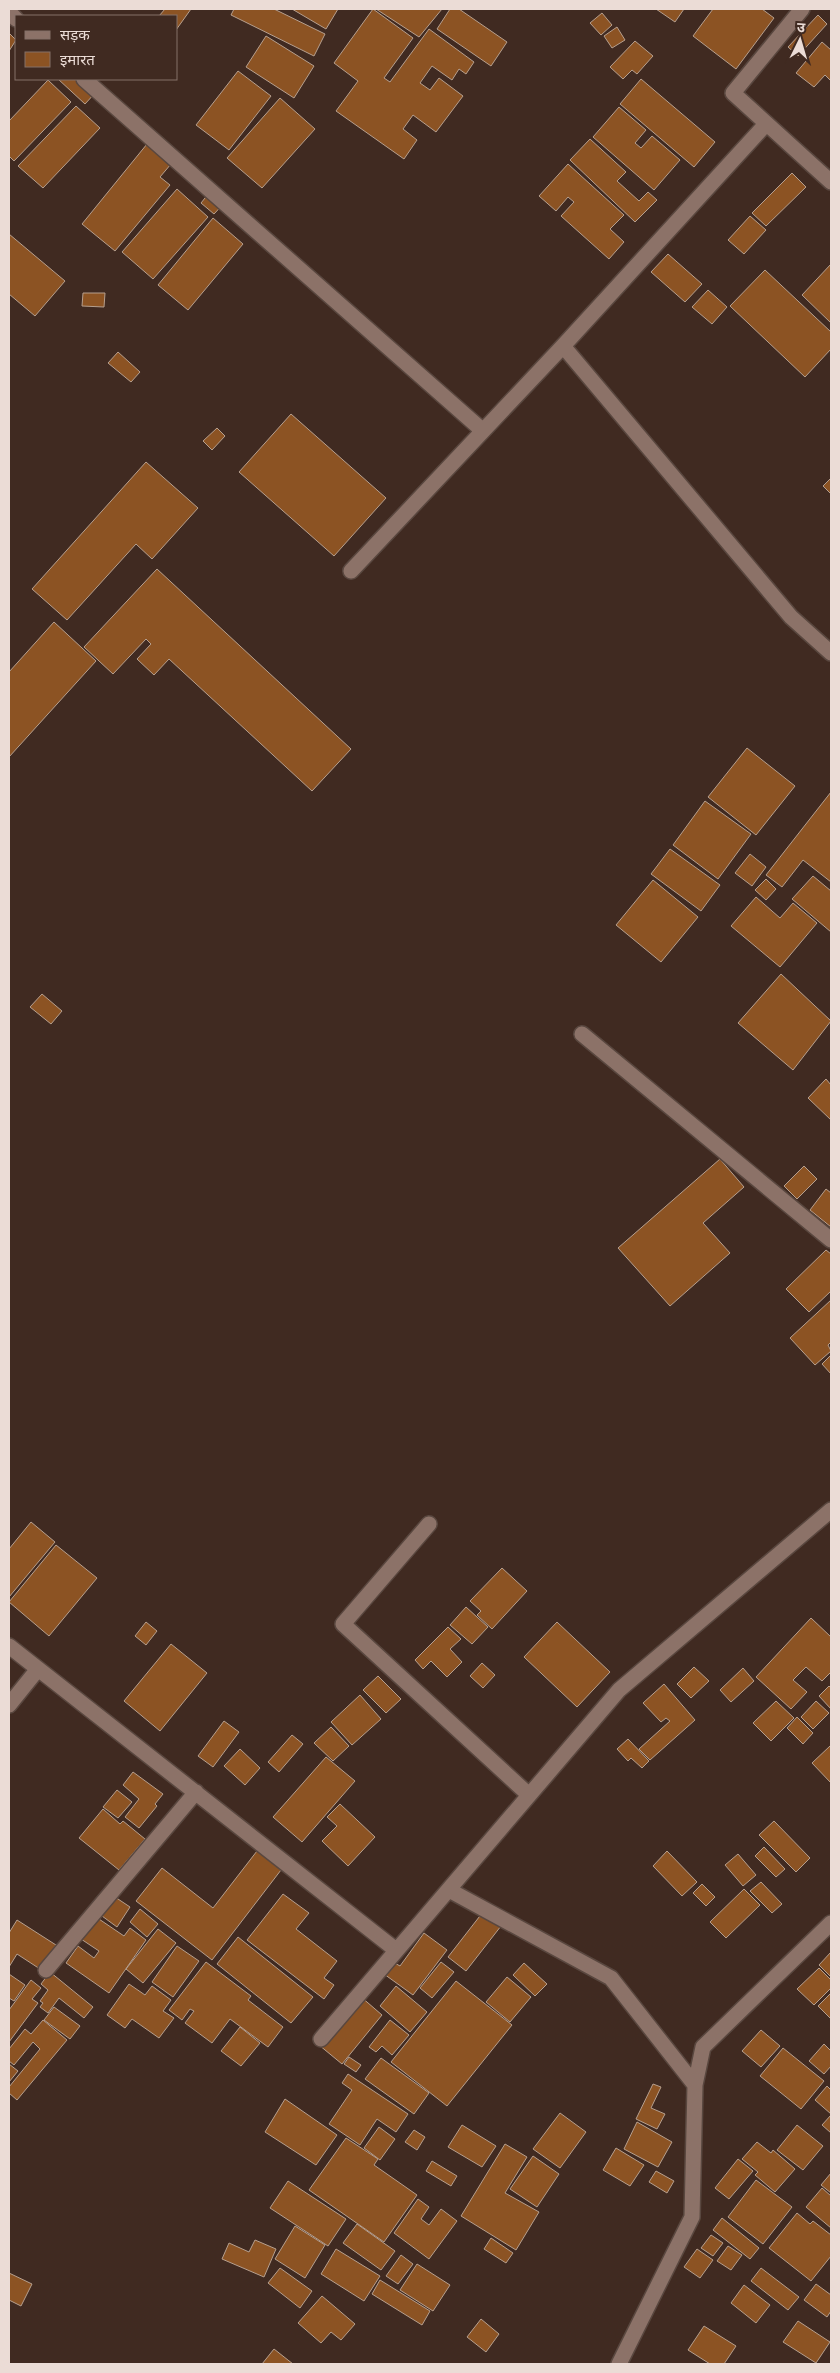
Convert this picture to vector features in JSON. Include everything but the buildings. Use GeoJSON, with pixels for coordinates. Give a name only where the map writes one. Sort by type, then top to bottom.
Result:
{"type":"FeatureCollection","features":[{"type":"Feature","properties":{"kind":"street"},"geometry":{"type":"LineString","coordinates":[[802,9],[733,92],[831,182]]}},
{"type":"Feature","properties":{"kind":"street"},"geometry":{"type":"LineString","coordinates":[[85,80],[482,430]]}},
{"type":"Feature","properties":{"kind":"street"},"geometry":{"type":"LineString","coordinates":[[351,571],[563,346],[766,124]]}},
{"type":"Feature","properties":{"kind":"street"},"geometry":{"type":"LineString","coordinates":[[563,346],[791,617],[831,653]]}},
{"type":"Feature","properties":{"kind":"street"},"geometry":{"type":"LineString","coordinates":[[582,1034],[831,1240]]}},
{"type":"Feature","properties":{"kind":"street"},"geometry":{"type":"LineString","coordinates":[[321,2039],[619,1690],[831,1510]]}},
{"type":"Feature","properties":{"kind":"street"},"geometry":{"type":"LineString","coordinates":[[429,1524],[343,1624],[528,1795]]}},
{"type":"Feature","properties":{"kind":"street"},"geometry":{"type":"LineString","coordinates":[[9,1646],[396,1950]]}},
{"type":"Feature","properties":{"kind":"street"},"geometry":{"type":"LineString","coordinates":[[9,1705],[38,1669]]}},
{"type":"Feature","properties":{"kind":"street"},"geometry":{"type":"LineString","coordinates":[[46,1970],[196,1792]]}},
{"type":"Feature","properties":{"kind":"street"},"geometry":{"type":"LineString","coordinates":[[449,1890],[611,1978],[696,2085]]}},
{"type":"Feature","properties":{"kind":"street"},"geometry":{"type":"LineString","coordinates":[[618,2364],[692,2217],[696,2085],[703,2047],[831,1923]]}}]}
